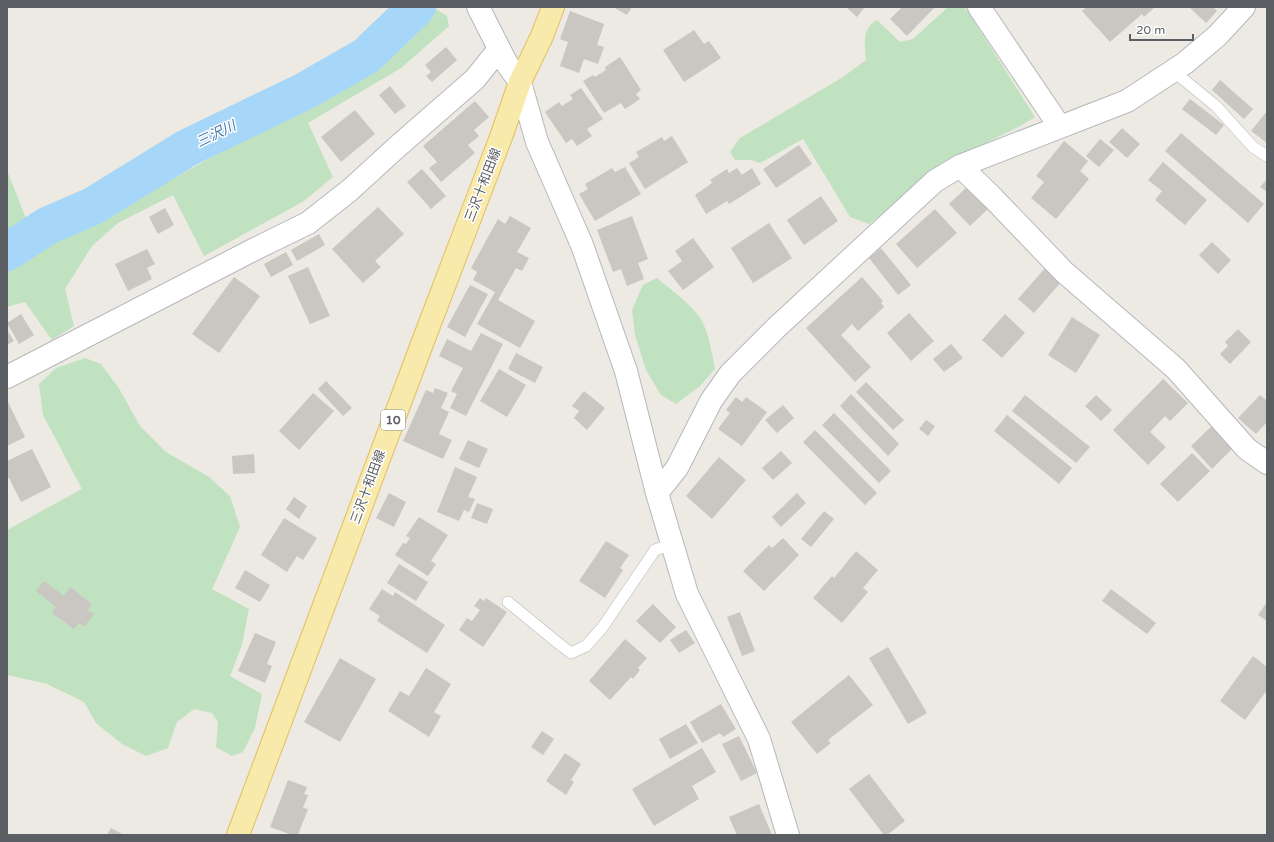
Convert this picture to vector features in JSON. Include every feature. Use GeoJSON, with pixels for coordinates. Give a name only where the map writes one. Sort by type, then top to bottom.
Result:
{"type":"FeatureCollection","features":[{"type":"Feature","properties":{"kind":"main road","name":"三沢十和田線"},"geometry":{"type":"LineString","coordinates":[[238,835],[501,137],[520,82],[542,36],[553,7]]}},
{"type":"Feature","properties":{"kind":"street"},"geometry":{"type":"LineString","coordinates":[[478,7],[507,64],[520,82],[537,142],[582,246],[626,372],[657,493],[687,594],[758,739],[788,835]]}},
{"type":"Feature","properties":{"kind":"street"},"geometry":{"type":"LineString","coordinates":[[979,7],[1060,127]]}},
{"type":"Feature","properties":{"kind":"street"},"geometry":{"type":"LineString","coordinates":[[657,493],[677,468],[711,401],[730,374],[777,327],[935,181],[960,166],[1127,101],[1185,63],[1218,36],[1242,8]]}},
{"type":"Feature","properties":{"kind":"street"},"geometry":{"type":"LineString","coordinates":[[7,377],[234,259],[308,223],[350,190],[475,79],[499,49]]}},
{"type":"Feature","properties":{"kind":"street"},"geometry":{"type":"LineString","coordinates":[[960,166],[1064,272],[1176,369],[1246,449],[1267,463]]}},
{"type":"Feature","properties":{"kind":"lane"},"geometry":{"type":"LineString","coordinates":[[1173,71],[1216,106],[1253,147],[1267,156]]}},
{"type":"Feature","properties":{"kind":"lane"},"geometry":{"type":"LineString","coordinates":[[508,602],[571,652],[586,646],[602,628],[655,550],[672,544]]}},
{"type":"Feature","properties":{"kind":"green space"},"geometry":{"type":"Polygon","coordinates":[[[948,7],[965,7],[1035,117],[947,162],[869,224],[850,217],[803,139],[760,163],[751,160],[735,160],[730,152],[740,138],[843,77],[866,60],[866,33],[868,28],[877,20],[900,42],[913,39],[948,7]]]}},
{"type":"Feature","properties":{"kind":"green space"},"geometry":{"type":"Polygon","coordinates":[[[436,9],[447,16],[449,26],[401,68],[308,123],[333,177],[304,201],[204,256],[173,195],[118,223],[92,246],[65,289],[74,326],[52,340],[25,302],[7,307],[7,268],[178,176],[385,59],[436,9]]]}},
{"type":"Feature","properties":{"kind":"green space"},"geometry":{"type":"Polygon","coordinates":[[[7,173],[27,221],[7,230],[7,173]]]}},
{"type":"Feature","properties":{"kind":"green space"},"geometry":{"type":"Polygon","coordinates":[[[657,278],[687,303],[702,321],[708,338],[715,369],[699,387],[676,404],[661,395],[646,370],[635,335],[632,310],[643,285],[657,278]]]}},
{"type":"Feature","properties":{"kind":"green space"},"geometry":{"type":"Polygon","coordinates":[[[85,358],[101,364],[120,390],[140,426],[166,452],[209,477],[230,496],[240,527],[212,589],[249,609],[242,645],[230,676],[262,694],[255,728],[243,752],[232,756],[216,747],[218,722],[212,713],[194,709],[177,722],[168,748],[146,756],[122,744],[96,723],[84,702],[47,684],[7,675],[7,530],[82,489],[43,415],[39,384],[56,368],[85,358]]]}},
{"type":"Feature","properties":{"kind":"building"},"geometry":{"type":"Polygon","coordinates":[[[613,7],[632,7],[627,15],[613,7]]]}},
{"type":"Feature","properties":{"kind":"building"},"geometry":{"type":"Polygon","coordinates":[[[846,7],[865,7],[857,17],[846,7]]]}},
{"type":"Feature","properties":{"kind":"building"},"geometry":{"type":"Polygon","coordinates":[[[902,7],[935,7],[907,36],[890,19],[902,7]]]}},
{"type":"Feature","properties":{"kind":"building"},"geometry":{"type":"Polygon","coordinates":[[[1087,7],[1155,7],[1144,17],[1142,14],[1110,42],[1082,11],[1087,7]]]}},
{"type":"Feature","properties":{"kind":"building"},"geometry":{"type":"Polygon","coordinates":[[[1189,7],[1213,7],[1217,11],[1206,23],[1189,7]]]}},
{"type":"Feature","properties":{"kind":"building"},"geometry":{"type":"Polygon","coordinates":[[[570,11],[604,24],[597,45],[604,47],[598,64],[584,59],[579,73],[560,66],[568,42],[560,39],[570,11]]]}},
{"type":"Feature","properties":{"kind":"building"},"geometry":{"type":"Polygon","coordinates":[[[694,30],[704,44],[709,41],[721,58],[684,82],[663,50],[694,30]]]}},
{"type":"Feature","properties":{"kind":"building"},"geometry":{"type":"Polygon","coordinates":[[[446,47],[457,60],[432,82],[426,76],[431,72],[425,65],[446,47]]]}},
{"type":"Feature","properties":{"kind":"building"},"geometry":{"type":"Polygon","coordinates":[[[620,57],[641,90],[636,94],[640,99],[625,109],[621,103],[604,113],[583,81],[593,75],[595,77],[606,70],[605,67],[620,57]]]}},
{"type":"Feature","properties":{"kind":"building"},"geometry":{"type":"Polygon","coordinates":[[[1220,80],[1253,109],[1244,119],[1212,90],[1220,80]]]}},
{"type":"Feature","properties":{"kind":"building"},"geometry":{"type":"Polygon","coordinates":[[[390,86],[406,106],[395,114],[379,95],[390,86]]]}},
{"type":"Feature","properties":{"kind":"building"},"geometry":{"type":"Polygon","coordinates":[[[581,88],[603,119],[587,129],[592,136],[577,146],[572,139],[566,143],[545,112],[559,102],[562,106],[573,99],[570,95],[581,88]]]}},
{"type":"Feature","properties":{"kind":"building"},"geometry":{"type":"Polygon","coordinates":[[[1190,99],[1224,125],[1216,135],[1182,109],[1190,99]]]}},
{"type":"Feature","properties":{"kind":"building"},"geometry":{"type":"Polygon","coordinates":[[[475,101],[489,117],[474,130],[479,136],[468,145],[475,153],[441,182],[429,168],[437,162],[423,146],[475,101]]]}},
{"type":"Feature","properties":{"kind":"building"},"geometry":{"type":"Polygon","coordinates":[[[355,110],[375,134],[341,162],[321,137],[355,110]]]}},
{"type":"Feature","properties":{"kind":"building"},"geometry":{"type":"Polygon","coordinates":[[[1267,111],[1267,143],[1251,131],[1267,111]]]}},
{"type":"Feature","properties":{"kind":"building"},"geometry":{"type":"Polygon","coordinates":[[[1122,128],[1140,144],[1127,158],[1109,142],[1122,128]]]}},
{"type":"Feature","properties":{"kind":"building"},"geometry":{"type":"Polygon","coordinates":[[[1181,133],[1264,204],[1248,223],[1165,151],[1181,133]]]}},
{"type":"Feature","properties":{"kind":"building"},"geometry":{"type":"Polygon","coordinates":[[[672,136],[688,162],[645,189],[629,163],[639,157],[636,152],[662,137],[664,141],[672,136]]]}},
{"type":"Feature","properties":{"kind":"building"},"geometry":{"type":"Polygon","coordinates":[[[1100,139],[1114,150],[1099,167],[1086,156],[1100,139]]]}},
{"type":"Feature","properties":{"kind":"building"},"geometry":{"type":"Polygon","coordinates":[[[1064,141],[1088,161],[1080,171],[1089,179],[1056,219],[1031,198],[1044,182],[1036,176],[1064,141]]]}},
{"type":"Feature","properties":{"kind":"building"},"geometry":{"type":"Polygon","coordinates":[[[799,145],[812,164],[776,188],[763,169],[799,145]]]}},
{"type":"Feature","properties":{"kind":"building"},"geometry":{"type":"Polygon","coordinates":[[[1163,162],[1207,200],[1185,225],[1155,200],[1162,191],[1148,180],[1163,162]]]}},
{"type":"Feature","properties":{"kind":"building"},"geometry":{"type":"Polygon","coordinates":[[[625,167],[641,194],[595,221],[579,194],[588,189],[585,184],[612,168],[615,172],[625,167]]]}},
{"type":"Feature","properties":{"kind":"building"},"geometry":{"type":"Polygon","coordinates":[[[737,168],[742,175],[752,168],[761,184],[729,204],[727,201],[706,214],[695,195],[712,183],[710,180],[727,169],[729,173],[737,168]]]}},
{"type":"Feature","properties":{"kind":"building"},"geometry":{"type":"Polygon","coordinates":[[[422,169],[446,196],[431,209],[407,182],[422,169]]]}},
{"type":"Feature","properties":{"kind":"building"},"geometry":{"type":"Polygon","coordinates":[[[1267,179],[1267,192],[1260,187],[1267,179]]]}},
{"type":"Feature","properties":{"kind":"building"},"geometry":{"type":"Polygon","coordinates":[[[969,185],[990,207],[970,226],[949,204],[969,185]]]}},
{"type":"Feature","properties":{"kind":"building"},"geometry":{"type":"Polygon","coordinates":[[[821,196],[838,221],[804,245],[787,220],[821,196]]]}},
{"type":"Feature","properties":{"kind":"building"},"geometry":{"type":"Polygon","coordinates":[[[378,207],[404,234],[375,261],[381,267],[363,283],[332,249],[378,207]]]}},
{"type":"Feature","properties":{"kind":"building"},"geometry":{"type":"Polygon","coordinates":[[[165,208],[174,225],[158,234],[149,217],[165,208]]]}},
{"type":"Feature","properties":{"kind":"building"},"geometry":{"type":"Polygon","coordinates":[[[935,209],[957,233],[917,268],[896,244],[935,209]]]}},
{"type":"Feature","properties":{"kind":"building"},"geometry":{"type":"Polygon","coordinates":[[[510,216],[531,228],[517,252],[529,258],[522,271],[516,268],[498,300],[535,321],[520,348],[477,324],[495,292],[473,280],[477,272],[471,268],[498,219],[505,224],[510,216]]]}},
{"type":"Feature","properties":{"kind":"building"},"geometry":{"type":"Polygon","coordinates":[[[632,216],[648,259],[638,263],[644,279],[627,286],[621,269],[613,272],[597,230],[632,216]]]}},
{"type":"Feature","properties":{"kind":"building"},"geometry":{"type":"Polygon","coordinates":[[[769,223],[792,258],[753,283],[731,248],[769,223]]]}},
{"type":"Feature","properties":{"kind":"building"},"geometry":{"type":"Polygon","coordinates":[[[319,234],[325,245],[297,261],[291,250],[319,234]]]}},
{"type":"Feature","properties":{"kind":"building"},"geometry":{"type":"Polygon","coordinates":[[[693,238],[714,267],[683,290],[668,271],[682,261],[675,251],[693,238]]]}},
{"type":"Feature","properties":{"kind":"building"},"geometry":{"type":"Polygon","coordinates":[[[1212,242],[1231,260],[1218,274],[1199,255],[1212,242]]]}},
{"type":"Feature","properties":{"kind":"building"},"geometry":{"type":"Polygon","coordinates":[[[881,248],[911,285],[898,295],[869,258],[881,248]]]}},
{"type":"Feature","properties":{"kind":"building"},"geometry":{"type":"Polygon","coordinates":[[[147,249],[155,264],[147,268],[152,279],[128,291],[115,264],[147,249]]]}},
{"type":"Feature","properties":{"kind":"building"},"geometry":{"type":"Polygon","coordinates":[[[286,252],[293,265],[271,277],[264,264],[286,252]]]}},
{"type":"Feature","properties":{"kind":"building"},"geometry":{"type":"Polygon","coordinates":[[[308,267],[330,316],[310,324],[288,276],[308,267]]]}},
{"type":"Feature","properties":{"kind":"building"},"geometry":{"type":"Polygon","coordinates":[[[1046,267],[1062,281],[1034,313],[1018,299],[1046,267]]]}},
{"type":"Feature","properties":{"kind":"building"},"geometry":{"type":"Polygon","coordinates":[[[234,277],[260,296],[219,353],[192,334],[234,277]]]}},
{"type":"Feature","properties":{"kind":"building"},"geometry":{"type":"Polygon","coordinates":[[[862,277],[883,301],[881,303],[884,307],[858,331],[852,324],[841,335],[871,367],[855,382],[806,328],[862,277]]]}},
{"type":"Feature","properties":{"kind":"building"},"geometry":{"type":"Polygon","coordinates":[[[470,285],[488,294],[465,337],[447,327],[470,285]]]}},
{"type":"Feature","properties":{"kind":"building"},"geometry":{"type":"Polygon","coordinates":[[[909,313],[934,341],[911,361],[887,333],[909,313]]]}},
{"type":"Feature","properties":{"kind":"building"},"geometry":{"type":"Polygon","coordinates":[[[21,314],[34,335],[19,344],[7,323],[21,314]]]}},
{"type":"Feature","properties":{"kind":"building"},"geometry":{"type":"Polygon","coordinates":[[[1005,314],[1025,333],[1002,358],[982,340],[1005,314]]]}},
{"type":"Feature","properties":{"kind":"building"},"geometry":{"type":"Polygon","coordinates":[[[1072,317],[1100,335],[1076,373],[1048,355],[1072,317]]]}},
{"type":"Feature","properties":{"kind":"building"},"geometry":{"type":"Polygon","coordinates":[[[1238,329],[1251,342],[1230,364],[1220,354],[1228,346],[1225,342],[1238,329]]]}},
{"type":"Feature","properties":{"kind":"building"},"geometry":{"type":"Polygon","coordinates":[[[7,330],[14,341],[7,345],[7,330]]]}},
{"type":"Feature","properties":{"kind":"building"},"geometry":{"type":"Polygon","coordinates":[[[481,333],[503,344],[466,416],[450,408],[457,394],[451,391],[463,368],[439,356],[447,339],[471,351],[481,333]]]}},
{"type":"Feature","properties":{"kind":"building"},"geometry":{"type":"Polygon","coordinates":[[[951,344],[963,358],[944,372],[933,359],[951,344]]]}},
{"type":"Feature","properties":{"kind":"building"},"geometry":{"type":"Polygon","coordinates":[[[516,353],[543,367],[535,383],[508,369],[516,353]]]}},
{"type":"Feature","properties":{"kind":"building"},"geometry":{"type":"Polygon","coordinates":[[[499,369],[526,385],[507,417],[480,401],[499,369]]]}},
{"type":"Feature","properties":{"kind":"building"},"geometry":{"type":"Polygon","coordinates":[[[1163,379],[1188,403],[1170,421],[1165,416],[1150,432],[1166,447],[1148,465],[1113,430],[1163,379]]]}},
{"type":"Feature","properties":{"kind":"building"},"geometry":{"type":"Polygon","coordinates":[[[326,381],[352,408],[343,416],[318,389],[326,381]]]}},
{"type":"Feature","properties":{"kind":"building"},"geometry":{"type":"Polygon","coordinates":[[[866,382],[904,420],[893,430],[856,392],[866,382]]]}},
{"type":"Feature","properties":{"kind":"building"},"geometry":{"type":"Polygon","coordinates":[[[435,388],[448,393],[441,408],[449,412],[439,434],[452,440],[443,459],[403,441],[426,390],[433,393],[435,388]]]}},
{"type":"Feature","properties":{"kind":"building"},"geometry":{"type":"Polygon","coordinates":[[[584,391],[605,408],[587,430],[574,418],[579,411],[572,406],[584,391]]]}},
{"type":"Feature","properties":{"kind":"building"},"geometry":{"type":"Polygon","coordinates":[[[313,393],[334,411],[299,450],[279,431],[313,393]]]}},
{"type":"Feature","properties":{"kind":"building"},"geometry":{"type":"Polygon","coordinates":[[[851,394],[899,444],[888,456],[840,406],[851,394]]]}},
{"type":"Feature","properties":{"kind":"building"},"geometry":{"type":"Polygon","coordinates":[[[1025,395],[1090,447],[1076,463],[1012,411],[1025,395]]]}},
{"type":"Feature","properties":{"kind":"building"},"geometry":{"type":"Polygon","coordinates":[[[1096,395],[1112,410],[1101,421],[1085,406],[1096,395]]]}},
{"type":"Feature","properties":{"kind":"building"},"geometry":{"type":"Polygon","coordinates":[[[1260,395],[1267,401],[1267,422],[1256,434],[1238,418],[1260,395]]]}},
{"type":"Feature","properties":{"kind":"building"},"geometry":{"type":"Polygon","coordinates":[[[736,397],[742,402],[746,397],[767,412],[742,446],[718,429],[730,413],[726,410],[736,397]]]}},
{"type":"Feature","properties":{"kind":"building"},"geometry":{"type":"Polygon","coordinates":[[[7,400],[25,437],[7,446],[7,400]]]}},
{"type":"Feature","properties":{"kind":"building"},"geometry":{"type":"Polygon","coordinates":[[[783,405],[794,418],[777,433],[765,420],[783,405]]]}},
{"type":"Feature","properties":{"kind":"building"},"geometry":{"type":"Polygon","coordinates":[[[834,413],[891,471],[879,483],[822,425],[834,413]]]}},
{"type":"Feature","properties":{"kind":"building"},"geometry":{"type":"Polygon","coordinates":[[[1007,415],[1072,468],[1059,484],[994,431],[1007,415]]]}},
{"type":"Feature","properties":{"kind":"building"},"geometry":{"type":"Polygon","coordinates":[[[926,420],[935,426],[928,436],[919,429],[926,420]]]}},
{"type":"Feature","properties":{"kind":"building"},"geometry":{"type":"Polygon","coordinates":[[[1214,424],[1235,446],[1212,469],[1191,446],[1214,424]]]}},
{"type":"Feature","properties":{"kind":"building"},"geometry":{"type":"Polygon","coordinates":[[[815,430],[877,493],[865,505],[803,442],[815,430]]]}},
{"type":"Feature","properties":{"kind":"building"},"geometry":{"type":"Polygon","coordinates":[[[468,440],[488,449],[479,468],[459,459],[468,440]]]}},
{"type":"Feature","properties":{"kind":"building"},"geometry":{"type":"Polygon","coordinates":[[[32,449],[51,487],[21,502],[9,478],[7,479],[7,461],[32,449]]]}},
{"type":"Feature","properties":{"kind":"building"},"geometry":{"type":"Polygon","coordinates":[[[781,451],[792,463],[773,480],[762,468],[781,451]]]}},
{"type":"Feature","properties":{"kind":"building"},"geometry":{"type":"Polygon","coordinates":[[[1192,453],[1210,471],[1178,502],[1160,484],[1192,453]]]}},
{"type":"Feature","properties":{"kind":"building"},"geometry":{"type":"Polygon","coordinates":[[[254,454],[255,473],[233,474],[232,456],[254,454]]]}},
{"type":"Feature","properties":{"kind":"building"},"geometry":{"type":"Polygon","coordinates":[[[719,457],[746,480],[712,519],[686,496],[719,457]]]}},
{"type":"Feature","properties":{"kind":"building"},"geometry":{"type":"Polygon","coordinates":[[[455,467],[477,477],[468,497],[475,499],[469,512],[464,510],[459,521],[437,512],[455,467]]]}},
{"type":"Feature","properties":{"kind":"building"},"geometry":{"type":"Polygon","coordinates":[[[389,493],[406,502],[394,527],[376,518],[389,493]]]}},
{"type":"Feature","properties":{"kind":"building"},"geometry":{"type":"Polygon","coordinates":[[[797,493],[806,503],[781,527],[772,517],[797,493]]]}},
{"type":"Feature","properties":{"kind":"building"},"geometry":{"type":"Polygon","coordinates":[[[294,497],[307,506],[299,519],[286,509],[294,497]]]}},
{"type":"Feature","properties":{"kind":"building"},"geometry":{"type":"Polygon","coordinates":[[[477,503],[493,509],[487,524],[471,518],[477,503]]]}},
{"type":"Feature","properties":{"kind":"building"},"geometry":{"type":"Polygon","coordinates":[[[824,511],[834,519],[811,547],[801,539],[824,511]]]}},
{"type":"Feature","properties":{"kind":"building"},"geometry":{"type":"Polygon","coordinates":[[[419,517],[448,535],[431,561],[436,564],[428,576],[395,555],[403,543],[406,544],[410,538],[406,536],[419,517]]]}},
{"type":"Feature","properties":{"kind":"building"},"geometry":{"type":"Polygon","coordinates":[[[284,518],[317,538],[303,560],[297,556],[287,572],[261,555],[284,518]]]}},
{"type":"Feature","properties":{"kind":"building"},"geometry":{"type":"Polygon","coordinates":[[[783,538],[799,555],[764,591],[743,571],[769,545],[772,548],[783,538]]]}},
{"type":"Feature","properties":{"kind":"building"},"geometry":{"type":"Polygon","coordinates":[[[606,541],[629,555],[620,568],[623,570],[605,598],[579,581],[606,541]]]}},
{"type":"Feature","properties":{"kind":"building"},"geometry":{"type":"Polygon","coordinates":[[[856,551],[878,570],[863,588],[868,592],[842,623],[813,598],[832,576],[834,578],[856,551]]]}},
{"type":"Feature","properties":{"kind":"building"},"geometry":{"type":"Polygon","coordinates":[[[399,564],[428,582],[416,601],[387,583],[399,564]]]}},
{"type":"Feature","properties":{"kind":"building"},"geometry":{"type":"Polygon","coordinates":[[[245,570],[270,585],[260,602],[235,588],[245,570]]]}},
{"type":"Feature","properties":{"kind":"building"},"geometry":{"type":"Polygon","coordinates":[[[44,581],[64,596],[70,587],[92,604],[88,610],[94,614],[84,627],[79,623],[74,629],[52,613],[56,607],[36,591],[44,581]]]}},
{"type":"Feature","properties":{"kind":"building"},"geometry":{"type":"Polygon","coordinates":[[[382,589],[393,596],[395,592],[445,625],[427,653],[377,621],[380,616],[369,609],[382,589]]]}},
{"type":"Feature","properties":{"kind":"building"},"geometry":{"type":"Polygon","coordinates":[[[1111,589],[1156,623],[1147,634],[1102,601],[1111,589]]]}},
{"type":"Feature","properties":{"kind":"building"},"geometry":{"type":"Polygon","coordinates":[[[480,598],[484,601],[486,598],[507,612],[483,647],[459,630],[467,618],[472,621],[480,610],[474,606],[480,598]]]}},
{"type":"Feature","properties":{"kind":"building"},"geometry":{"type":"Polygon","coordinates":[[[1267,602],[1267,621],[1258,615],[1267,602]]]}},
{"type":"Feature","properties":{"kind":"building"},"geometry":{"type":"Polygon","coordinates":[[[653,604],[676,627],[660,643],[636,621],[653,604]]]}},
{"type":"Feature","properties":{"kind":"building"},"geometry":{"type":"Polygon","coordinates":[[[740,612],[755,651],[742,656],[727,617],[740,612]]]}},
{"type":"Feature","properties":{"kind":"building"},"geometry":{"type":"Polygon","coordinates":[[[686,630],[695,643],[679,653],[670,640],[686,630]]]}},
{"type":"Feature","properties":{"kind":"building"},"geometry":{"type":"Polygon","coordinates":[[[255,633],[276,642],[267,664],[272,666],[265,683],[238,671],[255,633]]]}},
{"type":"Feature","properties":{"kind":"building"},"geometry":{"type":"Polygon","coordinates":[[[625,639],[647,658],[638,668],[640,670],[633,679],[631,677],[610,700],[589,681],[625,639]]]}},
{"type":"Feature","properties":{"kind":"building"},"geometry":{"type":"Polygon","coordinates":[[[888,647],[927,713],[908,724],[869,658],[888,647]]]}},
{"type":"Feature","properties":{"kind":"building"},"geometry":{"type":"Polygon","coordinates":[[[1253,656],[1267,667],[1267,690],[1245,720],[1220,701],[1253,656]]]}},
{"type":"Feature","properties":{"kind":"building"},"geometry":{"type":"Polygon","coordinates":[[[340,658],[376,679],[340,742],[304,722],[340,658]]]}},
{"type":"Feature","properties":{"kind":"building"},"geometry":{"type":"Polygon","coordinates":[[[426,668],[451,684],[434,712],[441,716],[429,737],[388,711],[400,691],[409,696],[426,668]]]}},
{"type":"Feature","properties":{"kind":"building"},"geometry":{"type":"Polygon","coordinates":[[[849,675],[873,705],[828,740],[831,743],[817,754],[791,722],[849,675]]]}},
{"type":"Feature","properties":{"kind":"building"},"geometry":{"type":"Polygon","coordinates":[[[721,704],[736,729],[723,737],[720,733],[702,743],[690,722],[721,704]]]}},
{"type":"Feature","properties":{"kind":"building"},"geometry":{"type":"Polygon","coordinates":[[[686,724],[698,743],[670,759],[659,739],[686,724]]]}},
{"type":"Feature","properties":{"kind":"building"},"geometry":{"type":"Polygon","coordinates":[[[542,731],[554,739],[543,755],[531,747],[542,731]]]}},
{"type":"Feature","properties":{"kind":"building"},"geometry":{"type":"Polygon","coordinates":[[[739,736],[757,773],[741,781],[722,744],[739,736]]]}},
{"type":"Feature","properties":{"kind":"building"},"geometry":{"type":"Polygon","coordinates":[[[702,748],[716,772],[692,786],[699,799],[654,826],[632,789],[702,748]]]}},
{"type":"Feature","properties":{"kind":"building"},"geometry":{"type":"Polygon","coordinates":[[[565,753],[581,764],[571,780],[574,782],[566,795],[546,781],[565,753]]]}},
{"type":"Feature","properties":{"kind":"building"},"geometry":{"type":"Polygon","coordinates":[[[869,774],[905,821],[887,835],[884,835],[849,789],[869,774]]]}},
{"type":"Feature","properties":{"kind":"building"},"geometry":{"type":"Polygon","coordinates":[[[288,780],[307,787],[304,794],[308,795],[303,808],[308,809],[298,835],[292,835],[270,827],[288,780]]]}},
{"type":"Feature","properties":{"kind":"building"},"geometry":{"type":"Polygon","coordinates":[[[759,804],[772,835],[737,835],[729,817],[759,804]]]}},
{"type":"Feature","properties":{"kind":"building"},"geometry":{"type":"Polygon","coordinates":[[[111,828],[124,835],[107,835],[111,828]]]}},
{"type":"Feature","properties":{"kind":"waterway","name":"三沢川"},"geometry":{"type":"LineString","coordinates":[[7,252],[47,226],[93,206],[187,148],[305,91],[366,56],[417,7]]}}]}
